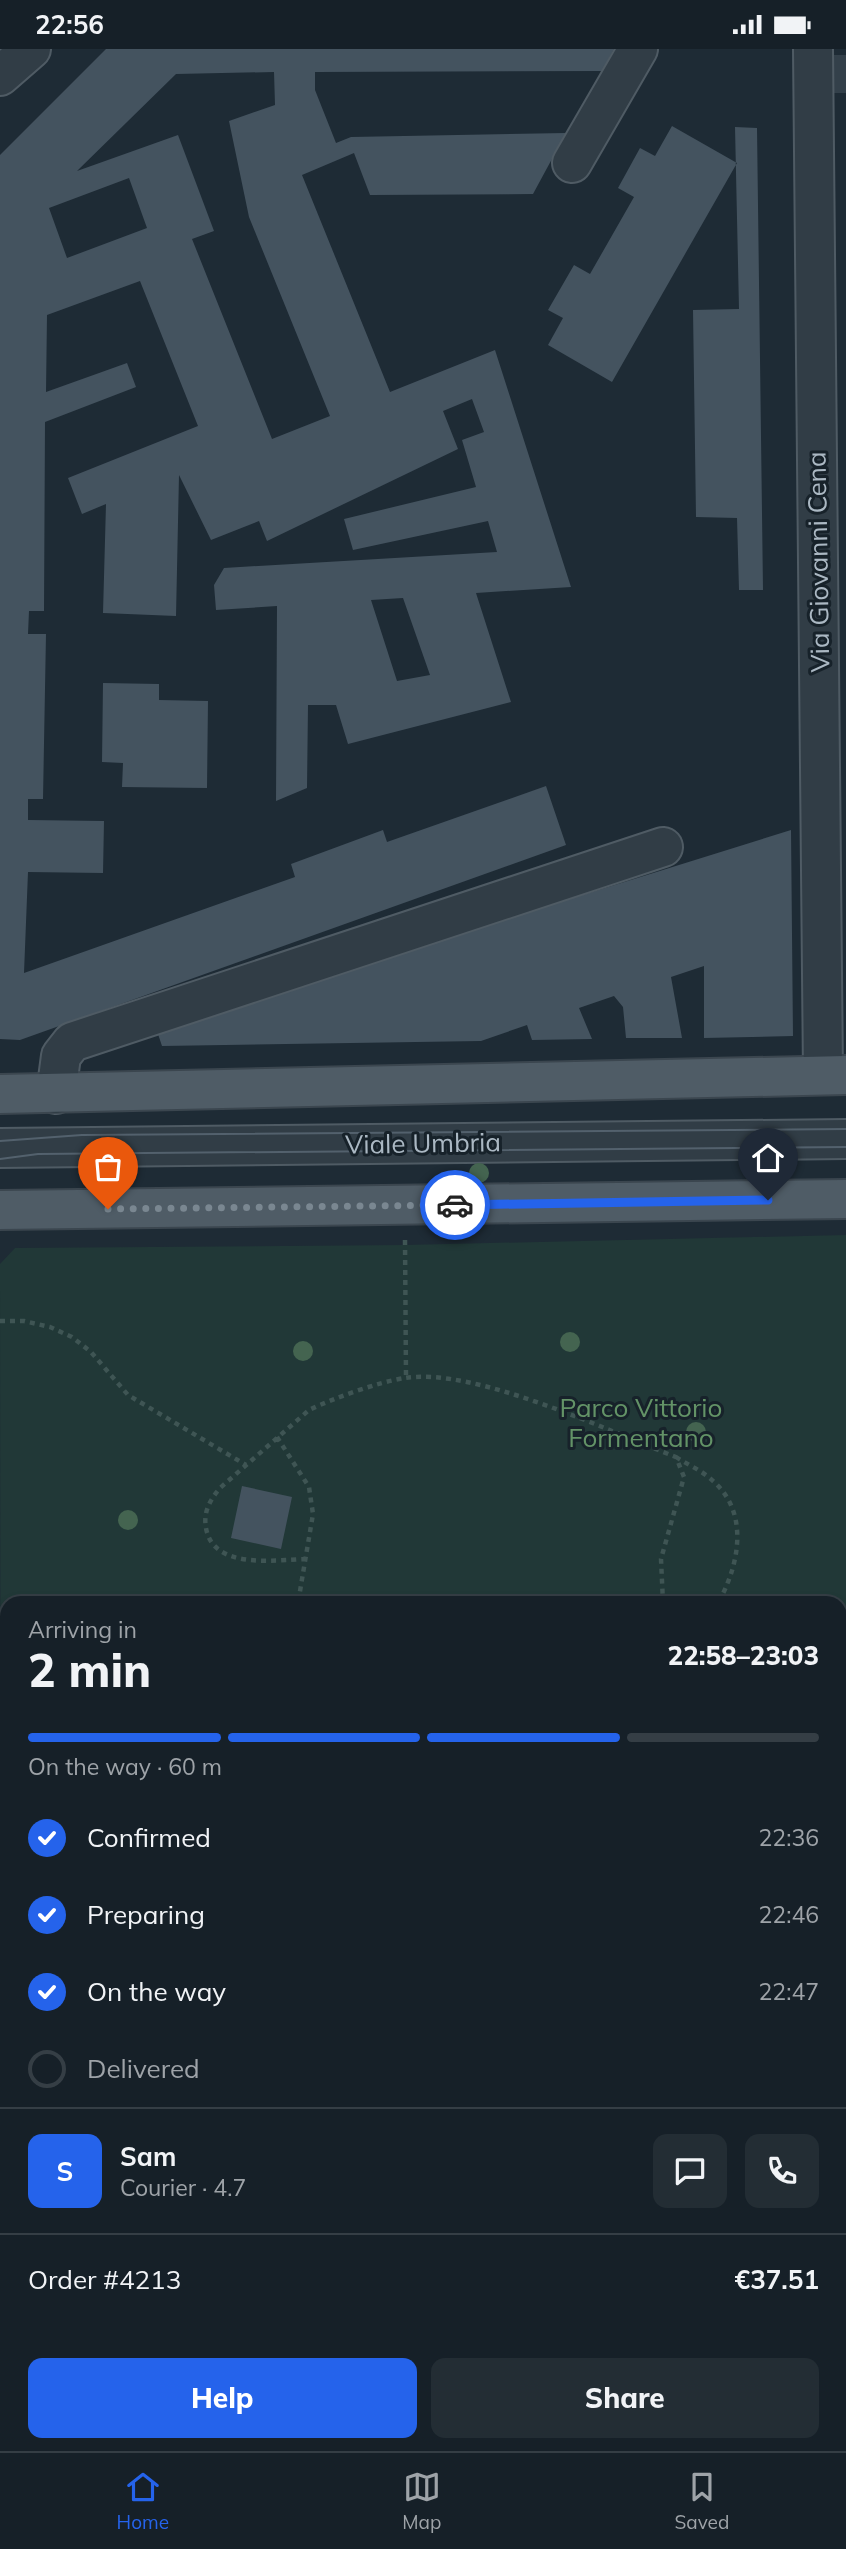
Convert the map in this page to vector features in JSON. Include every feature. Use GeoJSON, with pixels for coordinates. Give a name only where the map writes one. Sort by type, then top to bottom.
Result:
{"type":"FeatureCollection","features":[{"type":"Feature","properties":{"kind":"main road"},"geometry":{"type":"LineString","coordinates":[[0,1094],[834,1075]]}},
{"type":"Feature","properties":{"kind":"main road"},"geometry":{"type":"LineString","coordinates":[[0,1210],[846,1199]]}},
{"type":"Feature","properties":{"kind":"street"},"geometry":{"type":"LineString","coordinates":[[572,163],[638,49]]}},
{"type":"Feature","properties":{"kind":"street","name":"Via Giovanni Cena"},"geometry":{"type":"LineString","coordinates":[[813,49],[834,1075]]}},
{"type":"Feature","properties":{"kind":"street"},"geometry":{"type":"LineString","coordinates":[[55,1094],[61,1056],[72,1042],[663,847]]}},
{"type":"Feature","properties":{"kind":"street","name":"Viale Umbria"},"geometry":{"type":"LineString","coordinates":[[0,1147],[846,1139]]}},
{"type":"Feature","properties":{"kind":"path"},"geometry":{"type":"LineString","coordinates":[[405,1240],[406,1378]]}},
{"type":"Feature","properties":{"kind":"path"},"geometry":{"type":"LineString","coordinates":[[0,1321],[24,1321],[50,1327],[72,1337],[91,1352],[128,1395],[246,1465]]}},
{"type":"Feature","properties":{"kind":"path"},"geometry":{"type":"LineString","coordinates":[[306,1559],[253,1560],[220,1551],[207,1538],[205,1521],[209,1502],[220,1488],[309,1410],[325,1402],[406,1378],[452,1380],[504,1391],[676,1457],[713,1480],[726,1495],[736,1517],[737,1558],[722,1596]]}},
{"type":"Feature","properties":{"kind":"path"},"geometry":{"type":"LineString","coordinates":[[277,1437],[309,1487],[313,1514],[300,1596]]}},
{"type":"Feature","properties":{"kind":"path"},"geometry":{"type":"LineString","coordinates":[[663,1596],[661,1559],[684,1477],[676,1457]]}},
{"type":"Feature","properties":{"kind":"green space","name":"Parco Vittorio Formentano"},"geometry":{"type":"Polygon","coordinates":[[[846,1235],[846,1596],[0,1596],[0,1264],[15,1248],[405,1245],[846,1235]]]}},
{"type":"Feature","properties":{"kind":"building"},"geometry":{"type":"Polygon","coordinates":[[[106,49],[614,49],[602,71],[315,72],[315,90],[336,143],[351,137],[566,133],[533,194],[370,195],[354,153],[302,175],[390,392],[495,350],[571,587],[476,593],[511,702],[348,744],[336,705],[308,705],[307,788],[276,801],[277,606],[216,610],[214,585],[224,568],[497,552],[488,521],[353,550],[344,519],[476,487],[462,440],[484,432],[472,399],[443,411],[458,449],[267,541],[259,521],[211,540],[179,475],[176,616],[103,613],[106,504],[82,514],[68,478],[198,426],[140,281],[47,315],[46,392],[127,363],[136,387],[45,422],[44,611],[29,611],[28,634],[46,634],[43,799],[28,799],[28,820],[104,821],[103,873],[28,872],[24,973],[295,877],[291,864],[383,830],[387,842],[546,786],[566,845],[20,1040],[0,1039],[0,155],[106,49]],[[274,72],[176,74],[77,171],[178,135],[214,231],[192,239],[272,439],[330,416],[249,217],[229,121],[275,105],[274,72]],[[129,178],[49,208],[67,258],[147,228],[129,178]],[[403,598],[371,600],[397,681],[430,675],[403,598]]]}},
{"type":"Feature","properties":{"kind":"building"},"geometry":{"type":"Polygon","coordinates":[[[672,126],[737,163],[612,382],[548,345],[563,318],[548,310],[574,265],[590,274],[634,197],[618,188],[640,148],[655,156],[672,126]]]}},
{"type":"Feature","properties":{"kind":"building"},"geometry":{"type":"Polygon","coordinates":[[[735,127],[757,128],[763,590],[739,590],[737,518],[696,517],[693,310],[739,309],[735,127]]]}},
{"type":"Feature","properties":{"kind":"building"},"geometry":{"type":"Polygon","coordinates":[[[103,683],[159,684],[159,700],[208,701],[207,788],[122,787],[123,763],[102,762],[103,683]]]}},
{"type":"Feature","properties":{"kind":"building"},"geometry":{"type":"Polygon","coordinates":[[[791,830],[793,1036],[704,1038],[704,966],[671,977],[682,1038],[626,1038],[623,1007],[614,996],[579,1008],[592,1039],[532,1040],[527,1025],[481,1041],[162,1046],[156,1028],[791,830]]]}},
{"type":"Feature","properties":{"kind":"building"},"geometry":{"type":"Polygon","coordinates":[[[242,1486],[292,1497],[281,1549],[231,1538],[242,1486]]]}},
{"type":"Feature","properties":{"kind":"tunnel"},"geometry":{"type":"LineString","coordinates":[[813,74],[846,74]]}},
{"type":"Feature","properties":{"kind":"tram line"},"geometry":{"type":"LineString","coordinates":[[0,1141],[82,1135],[846,1129]]}},
{"type":"Feature","properties":{"kind":"tram line"},"geometry":{"type":"LineString","coordinates":[[0,1159],[38,1154],[846,1147]]}},
{"type":"Feature","properties":{"kind":"way so far"},"geometry":{"type":"LineString","coordinates":[[108,1209],[455,1205]]}},
{"type":"Feature","properties":{"kind":"route"},"geometry":{"type":"LineString","coordinates":[[455,1205],[768,1200]]}}]}
